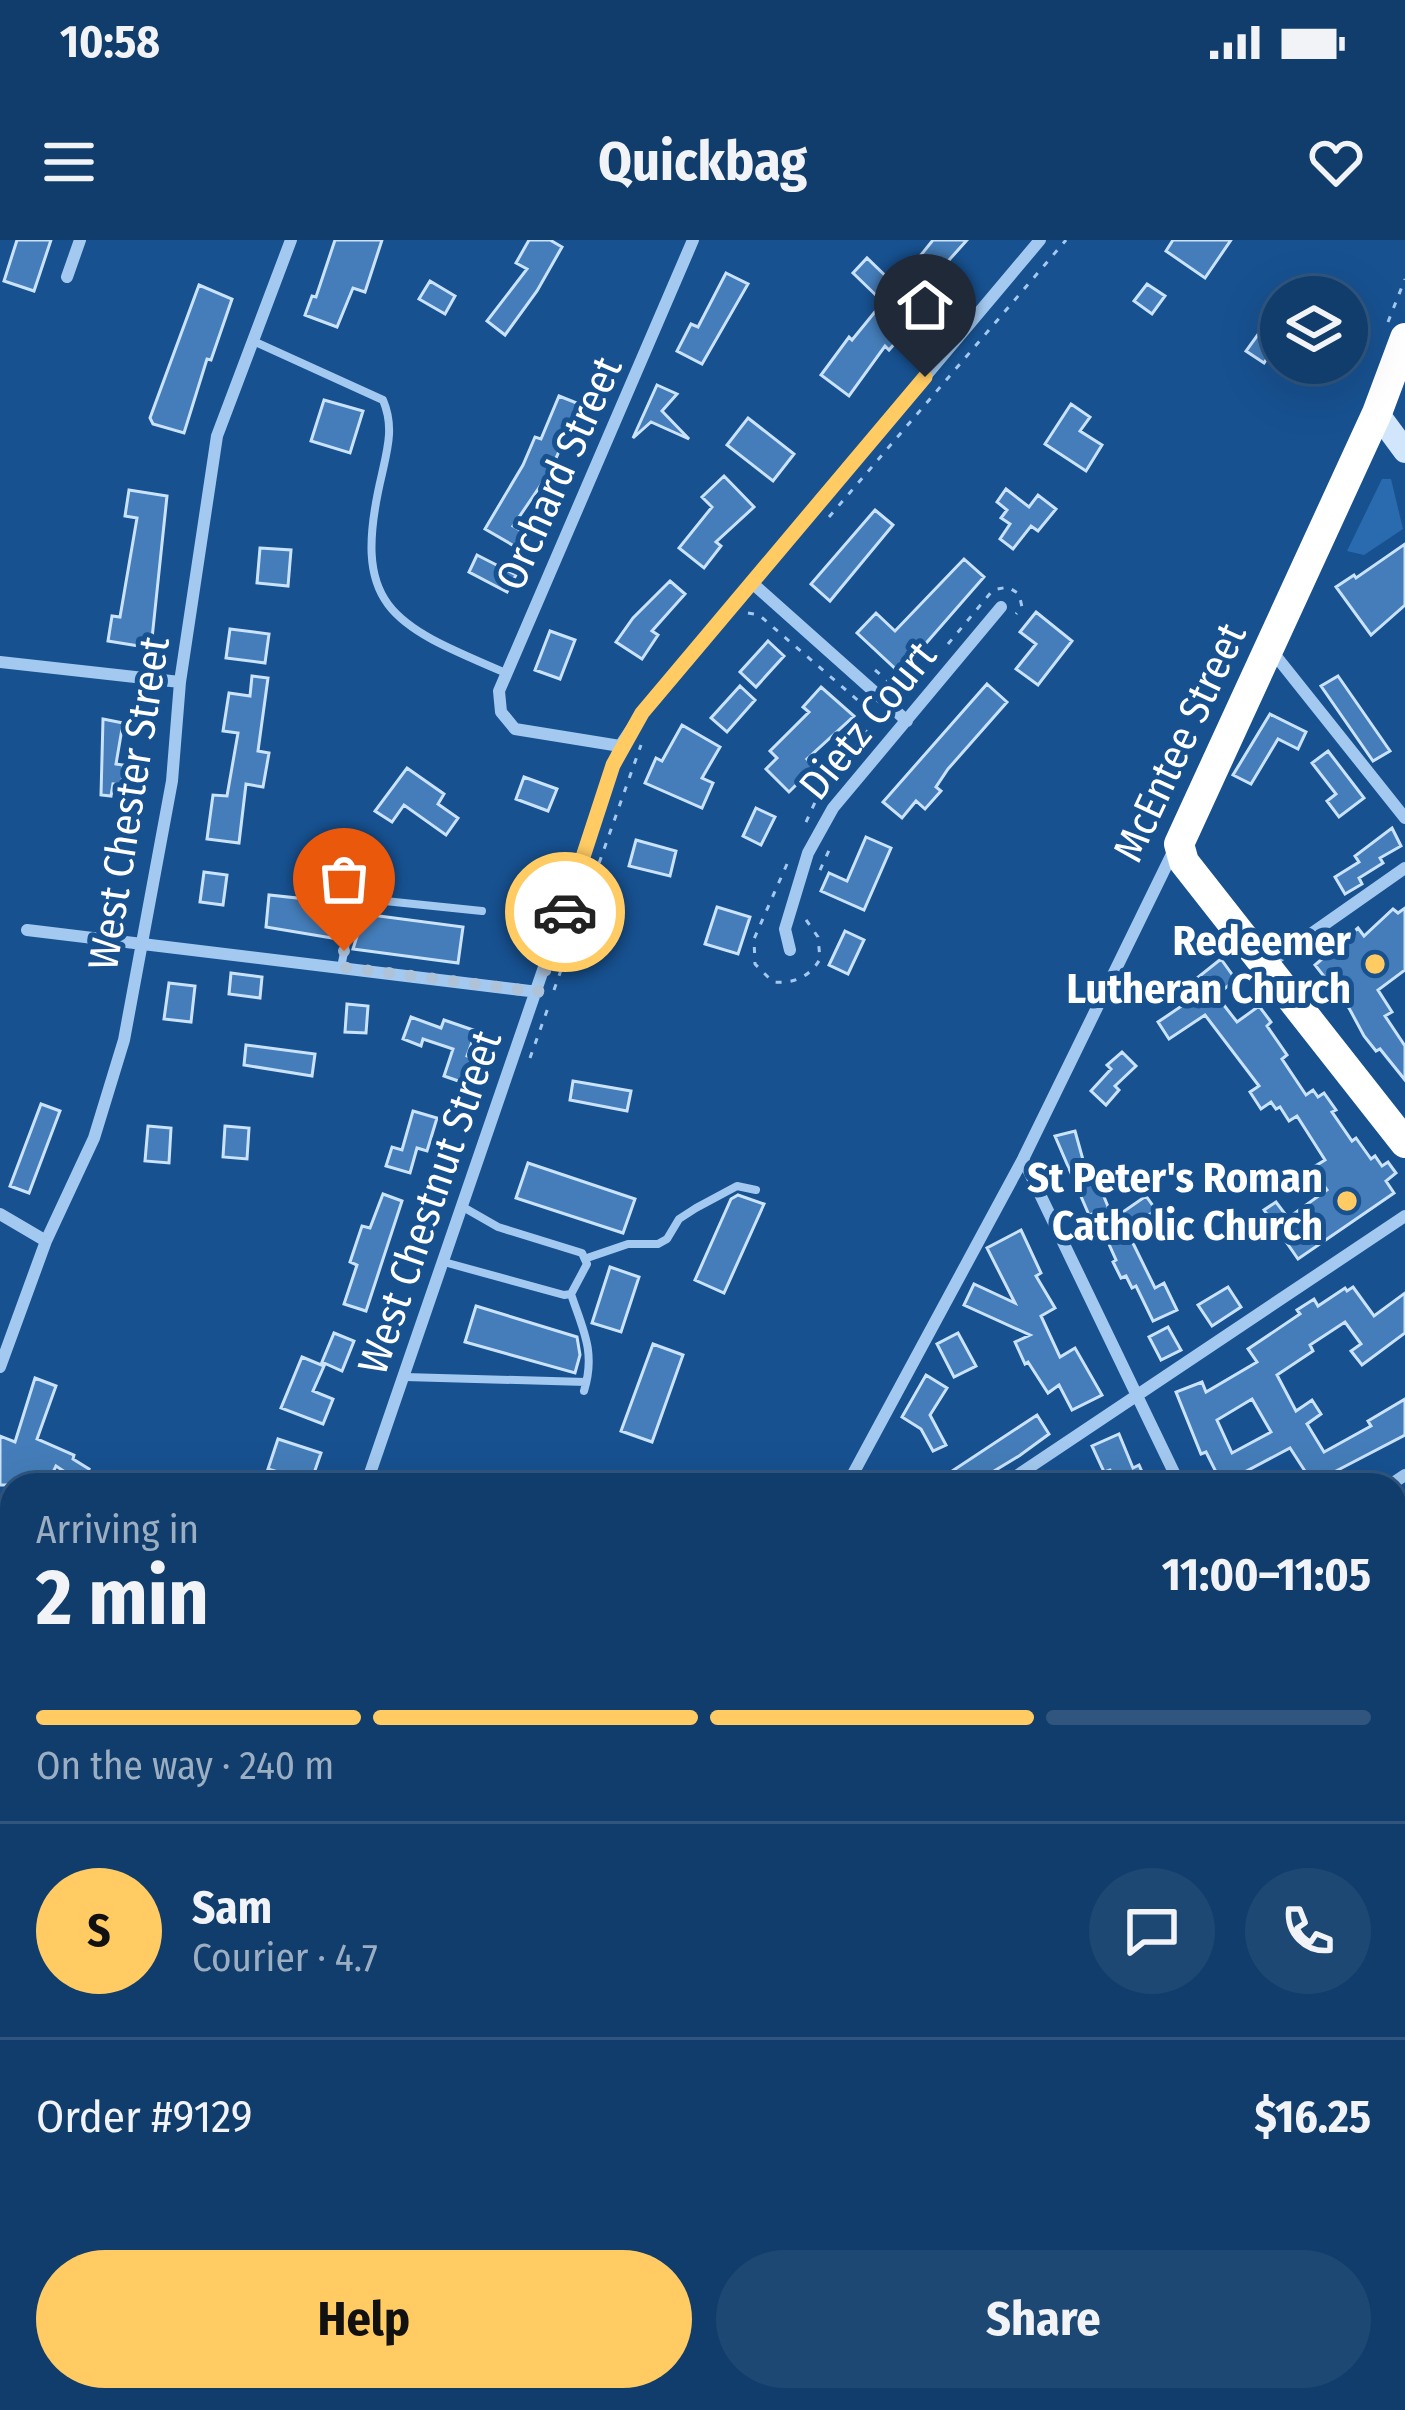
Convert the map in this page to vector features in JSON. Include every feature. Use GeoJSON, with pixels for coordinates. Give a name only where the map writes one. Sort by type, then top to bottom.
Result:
{"type":"FeatureCollection","features":[{"type":"Feature","properties":{"kind":"highway","name":"McEntee Street"},"geometry":{"type":"LineString","coordinates":[[1179,844],[1377,412],[1405,338]]}},
{"type":"Feature","properties":{"kind":"highway"},"geometry":{"type":"LineString","coordinates":[[1179,844],[1184,862],[1405,1143]]}},
{"type":"Feature","properties":{"kind":"street"},"geometry":{"type":"LineString","coordinates":[[67,277],[80,240]]}},
{"type":"Feature","properties":{"kind":"street","name":"West Chester Street"},"geometry":{"type":"LineString","coordinates":[[0,1367],[46,1241],[94,1138],[124,1040],[172,781],[180,682],[217,436],[291,240]]}},
{"type":"Feature","properties":{"kind":"street","name":"Orchard Street"},"geometry":{"type":"LineString","coordinates":[[506,673],[693,240]]}},
{"type":"Feature","properties":{"kind":"street","name":"West Chestnut Street"},"geometry":{"type":"LineString","coordinates":[[370,1473],[620,746],[642,713],[1040,240]]}},
{"type":"Feature","properties":{"kind":"street"},"geometry":{"type":"LineString","coordinates":[[1377,412],[1405,451]]}},
{"type":"Feature","properties":{"kind":"street"},"geometry":{"type":"LineString","coordinates":[[751,582],[907,722]]}},
{"type":"Feature","properties":{"kind":"street","name":"Dietz Court"},"geometry":{"type":"LineString","coordinates":[[790,950],[784,929],[808,853],[833,808],[1000,607]]}},
{"type":"Feature","properties":{"kind":"street"},"geometry":{"type":"LineString","coordinates":[[1270,648],[1405,818]]}},
{"type":"Feature","properties":{"kind":"street"},"geometry":{"type":"LineString","coordinates":[[0,662],[180,682]]}},
{"type":"Feature","properties":{"kind":"street"},"geometry":{"type":"LineString","coordinates":[[506,673],[498,701],[515,729],[620,746]]}},
{"type":"Feature","properties":{"kind":"street","name":"McEntee Street"},"geometry":{"type":"LineString","coordinates":[[854,1473],[1024,1159],[1179,844]]}},
{"type":"Feature","properties":{"kind":"street"},"geometry":{"type":"LineString","coordinates":[[1267,965],[1405,868]]}},
{"type":"Feature","properties":{"kind":"street"},"geometry":{"type":"LineString","coordinates":[[27,930],[538,992]]}},
{"type":"Feature","properties":{"kind":"street"},"geometry":{"type":"LineString","coordinates":[[1024,1159],[1174,1473]]}},
{"type":"Feature","properties":{"kind":"street"},"geometry":{"type":"LineString","coordinates":[[0,1214],[46,1241]]}},
{"type":"Feature","properties":{"kind":"street"},"geometry":{"type":"LineString","coordinates":[[1021,1473],[1405,1216]]}},
{"type":"Feature","properties":{"kind":"lane"},"geometry":{"type":"LineString","coordinates":[[254,341],[382,400],[390,424],[389,452],[369,533],[378,589],[388,606],[426,637],[506,673]]}},
{"type":"Feature","properties":{"kind":"lane"},"geometry":{"type":"LineString","coordinates":[[341,967],[353,909],[375,900],[482,910]]}},
{"type":"Feature","properties":{"kind":"lane"},"geometry":{"type":"LineString","coordinates":[[463,1208],[498,1227],[586,1258],[628,1244],[658,1244],[667,1239],[679,1219],[696,1208],[737,1186],[756,1190]]}},
{"type":"Feature","properties":{"kind":"lane"},"geometry":{"type":"LineString","coordinates":[[403,1377],[585,1386],[589,1338],[571,1294],[586,1258]]}},
{"type":"Feature","properties":{"kind":"lane"},"geometry":{"type":"LineString","coordinates":[[443,1262],[536,1290],[571,1294]]}},
{"type":"Feature","properties":{"kind":"path"},"geometry":{"type":"LineString","coordinates":[[820,527],[1066,240]]}},
{"type":"Feature","properties":{"kind":"path"},"geometry":{"type":"LineString","coordinates":[[940,654],[993,590],[1014,589],[1023,600],[1017,613]]}},
{"type":"Feature","properties":{"kind":"path"},"geometry":{"type":"LineString","coordinates":[[746,614],[759,615],[861,702]]}},
{"type":"Feature","properties":{"kind":"path"},"geometry":{"type":"LineString","coordinates":[[865,662],[900,691],[914,686]]}},
{"type":"Feature","properties":{"kind":"path"},"geometry":{"type":"LineString","coordinates":[[799,838],[817,799],[878,717]]}},
{"type":"Feature","properties":{"kind":"path"},"geometry":{"type":"LineString","coordinates":[[529,1062],[645,732]]}},
{"type":"Feature","properties":{"kind":"path"},"geometry":{"type":"LineString","coordinates":[[815,882],[832,843]]}},
{"type":"Feature","properties":{"kind":"path"},"geometry":{"type":"LineString","coordinates":[[790,858],[754,939],[755,964],[773,982],[795,981],[809,974],[820,959],[818,937],[802,914]]}},
{"type":"Feature","properties":{"kind":"shaded area"},"geometry":{"type":"Polygon","coordinates":[[[1382,479],[1391,479],[1403,529],[1364,555],[1347,551],[1382,479]]]}},
{"type":"Feature","properties":{"kind":"building"},"geometry":{"type":"Polygon","coordinates":[[[17,240],[51,240],[34,291],[4,281],[17,240]]]}},
{"type":"Feature","properties":{"kind":"building"},"geometry":{"type":"Polygon","coordinates":[[[335,240],[382,240],[365,292],[353,288],[337,327],[305,315],[335,240]]]}},
{"type":"Feature","properties":{"kind":"building"},"geometry":{"type":"Polygon","coordinates":[[[529,240],[550,240],[562,247],[505,335],[487,321],[527,269],[516,263],[529,240]]]}},
{"type":"Feature","properties":{"kind":"building"},"geometry":{"type":"Polygon","coordinates":[[[933,240],[967,240],[941,269],[952,278],[889,350],[885,346],[849,396],[821,375],[883,302],[853,273],[867,258],[896,286],[933,240]]]}},
{"type":"Feature","properties":{"kind":"building"},"geometry":{"type":"Polygon","coordinates":[[[1173,240],[1231,240],[1205,278],[1166,251],[1173,240]]]}},
{"type":"Feature","properties":{"kind":"building"},"geometry":{"type":"Polygon","coordinates":[[[726,273],[748,284],[702,364],[677,351],[691,324],[698,327],[726,273]]]}},
{"type":"Feature","properties":{"kind":"building"},"geometry":{"type":"Polygon","coordinates":[[[430,281],[455,296],[445,314],[419,299],[430,281]]]}},
{"type":"Feature","properties":{"kind":"building"},"geometry":{"type":"Polygon","coordinates":[[[1147,284],[1165,296],[1152,314],[1134,301],[1147,284]]]}},
{"type":"Feature","properties":{"kind":"building"},"geometry":{"type":"Polygon","coordinates":[[[199,285],[232,299],[184,433],[153,424],[150,418],[199,285]]]}},
{"type":"Feature","properties":{"kind":"building"},"geometry":{"type":"Polygon","coordinates":[[[1259,333],[1260,334],[1260,360],[1246,351],[1259,333]]]}},
{"type":"Feature","properties":{"kind":"building"},"geometry":{"type":"Polygon","coordinates":[[[657,385],[677,394],[662,411],[689,439],[651,422],[633,438],[657,385]]]}},
{"type":"Feature","properties":{"kind":"building"},"geometry":{"type":"Polygon","coordinates":[[[559,396],[592,409],[582,433],[569,428],[551,470],[513,526],[530,536],[521,550],[485,529],[535,437],[541,439],[559,396]]]}},
{"type":"Feature","properties":{"kind":"building"},"geometry":{"type":"Polygon","coordinates":[[[324,400],[363,411],[350,453],[311,441],[324,400]]]}},
{"type":"Feature","properties":{"kind":"building"},"geometry":{"type":"Polygon","coordinates":[[[1071,404],[1090,417],[1080,431],[1102,445],[1086,471],[1045,444],[1071,404]]]}},
{"type":"Feature","properties":{"kind":"building"},"geometry":{"type":"Polygon","coordinates":[[[748,418],[794,454],[773,481],[727,445],[748,418]]]}},
{"type":"Feature","properties":{"kind":"building"},"geometry":{"type":"Polygon","coordinates":[[[724,476],[754,507],[716,542],[721,546],[704,568],[679,548],[712,507],[702,497],[724,476]]]}},
{"type":"Feature","properties":{"kind":"building"},"geometry":{"type":"Polygon","coordinates":[[[1006,489],[1029,507],[1038,495],[1056,509],[1038,531],[1031,526],[1013,549],[1000,539],[1010,524],[1001,518],[1007,510],[997,502],[1006,489]]]}},
{"type":"Feature","properties":{"kind":"building"},"geometry":{"type":"Polygon","coordinates":[[[129,490],[167,496],[151,648],[108,641],[112,616],[120,617],[137,518],[125,516],[129,490]]]}},
{"type":"Feature","properties":{"kind":"building"},"geometry":{"type":"Polygon","coordinates":[[[875,510],[893,525],[830,601],[811,584],[875,510]]]}},
{"type":"Feature","properties":{"kind":"building"},"geometry":{"type":"Polygon","coordinates":[[[1405,544],[1405,605],[1371,635],[1336,587],[1405,544]]]}},
{"type":"Feature","properties":{"kind":"building"},"geometry":{"type":"Polygon","coordinates":[[[260,548],[291,550],[288,586],[257,583],[260,548]]]}},
{"type":"Feature","properties":{"kind":"building"},"geometry":{"type":"Polygon","coordinates":[[[477,555],[516,575],[507,592],[469,572],[477,555]]]}},
{"type":"Feature","properties":{"kind":"building"},"geometry":{"type":"Polygon","coordinates":[[[964,559],[984,577],[900,673],[857,633],[876,613],[895,631],[964,559]]]}},
{"type":"Feature","properties":{"kind":"building"},"geometry":{"type":"Polygon","coordinates":[[[670,581],[685,594],[652,631],[658,635],[642,659],[616,642],[670,581]]]}},
{"type":"Feature","properties":{"kind":"building"},"geometry":{"type":"Polygon","coordinates":[[[1036,612],[1072,641],[1038,685],[1016,669],[1036,644],[1020,632],[1036,612]]]}},
{"type":"Feature","properties":{"kind":"building"},"geometry":{"type":"Polygon","coordinates":[[[230,629],[269,634],[265,663],[226,658],[230,629]]]}},
{"type":"Feature","properties":{"kind":"building"},"geometry":{"type":"Polygon","coordinates":[[[550,631],[575,640],[560,679],[535,670],[550,631]]]}},
{"type":"Feature","properties":{"kind":"building"},"geometry":{"type":"Polygon","coordinates":[[[768,641],[784,656],[756,687],[740,672],[768,641]]]}},
{"type":"Feature","properties":{"kind":"building"},"geometry":{"type":"Polygon","coordinates":[[[252,676],[268,678],[258,751],[269,753],[263,787],[246,784],[239,843],[207,839],[213,795],[227,796],[238,733],[223,731],[229,693],[250,696],[252,676]]]}},
{"type":"Feature","properties":{"kind":"building"},"geometry":{"type":"Polygon","coordinates":[[[1338,676],[1390,751],[1373,761],[1321,686],[1338,676]]]}},
{"type":"Feature","properties":{"kind":"building"},"geometry":{"type":"Polygon","coordinates":[[[987,684],[1007,702],[948,769],[936,787],[941,791],[925,809],[916,801],[902,818],[883,802],[987,684]]]}},
{"type":"Feature","properties":{"kind":"building"},"geometry":{"type":"Polygon","coordinates":[[[740,686],[755,700],[727,732],[711,718],[740,686]]]}},
{"type":"Feature","properties":{"kind":"building"},"geometry":{"type":"Polygon","coordinates":[[[821,687],[854,716],[807,759],[815,766],[789,792],[766,769],[777,758],[770,751],[809,712],[803,707],[821,687]]]}},
{"type":"Feature","properties":{"kind":"building"},"geometry":{"type":"Polygon","coordinates":[[[1270,714],[1306,732],[1298,749],[1278,739],[1251,784],[1233,775],[1270,714]]]}},
{"type":"Feature","properties":{"kind":"building"},"geometry":{"type":"Polygon","coordinates":[[[103,719],[123,723],[116,764],[123,765],[122,785],[113,784],[111,796],[101,795],[103,719]]]}},
{"type":"Feature","properties":{"kind":"building"},"geometry":{"type":"Polygon","coordinates":[[[682,725],[720,747],[702,778],[713,783],[702,808],[645,783],[656,758],[662,761],[682,725]]]}},
{"type":"Feature","properties":{"kind":"building"},"geometry":{"type":"Polygon","coordinates":[[[1328,751],[1364,798],[1339,817],[1327,801],[1336,794],[1312,763],[1328,751]]]}},
{"type":"Feature","properties":{"kind":"building"},"geometry":{"type":"Polygon","coordinates":[[[407,768],[444,794],[438,804],[458,818],[446,835],[404,805],[392,822],[375,811],[407,768]]]}},
{"type":"Feature","properties":{"kind":"building"},"geometry":{"type":"Polygon","coordinates":[[[524,777],[557,789],[548,811],[516,799],[524,777]]]}},
{"type":"Feature","properties":{"kind":"building"},"geometry":{"type":"Polygon","coordinates":[[[756,808],[775,817],[761,845],[743,836],[756,808]]]}},
{"type":"Feature","properties":{"kind":"building"},"geometry":{"type":"Polygon","coordinates":[[[1392,828],[1401,846],[1380,858],[1383,863],[1345,894],[1335,877],[1359,862],[1355,856],[1392,828]]]}},
{"type":"Feature","properties":{"kind":"building"},"geometry":{"type":"Polygon","coordinates":[[[866,837],[891,848],[864,910],[821,891],[829,873],[847,881],[866,837]]]}},
{"type":"Feature","properties":{"kind":"building"},"geometry":{"type":"Polygon","coordinates":[[[636,840],[676,851],[670,876],[629,866],[636,840]]]}},
{"type":"Feature","properties":{"kind":"building"},"geometry":{"type":"Polygon","coordinates":[[[204,872],[227,875],[223,905],[200,902],[204,872]]]}},
{"type":"Feature","properties":{"kind":"building"},"geometry":{"type":"Polygon","coordinates":[[[308,892],[346,897],[338,939],[266,927],[269,895],[307,899],[308,892]]]}},
{"type":"Feature","properties":{"kind":"building"},"geometry":{"type":"Polygon","coordinates":[[[717,907],[750,917],[738,954],[705,944],[717,907]]]}},
{"type":"Feature","properties":{"kind":"building"},"geometry":{"type":"Polygon","coordinates":[[[1405,908],[1405,970],[1378,990],[1392,1012],[1385,1016],[1405,1046],[1405,1080],[1364,1036],[1315,965],[1358,928],[1364,936],[1393,909],[1398,913],[1405,908]]]}},
{"type":"Feature","properties":{"kind":"building"},"geometry":{"type":"Polygon","coordinates":[[[364,914],[463,927],[458,963],[353,949],[364,914]]]}},
{"type":"Feature","properties":{"kind":"building"},"geometry":{"type":"Polygon","coordinates":[[[845,931],[864,940],[848,974],[829,965],[845,931]]]}},
{"type":"Feature","properties":{"kind":"building"},"geometry":{"type":"Polygon","coordinates":[[[1221,959],[1236,980],[1216,995],[1237,1022],[1259,1006],[1287,1055],[1282,1059],[1306,1095],[1313,1090],[1318,1097],[1324,1093],[1352,1141],[1356,1138],[1371,1159],[1375,1156],[1382,1166],[1388,1162],[1396,1173],[1386,1181],[1394,1193],[1298,1259],[1264,1210],[1276,1202],[1288,1218],[1327,1190],[1312,1168],[1325,1160],[1297,1116],[1289,1121],[1271,1102],[1261,1109],[1250,1092],[1259,1086],[1205,1015],[1169,1039],[1158,1022],[1195,997],[1187,986],[1221,959]]]}},
{"type":"Feature","properties":{"kind":"building"},"geometry":{"type":"Polygon","coordinates":[[[231,973],[262,977],[260,998],[229,994],[231,973]]]}},
{"type":"Feature","properties":{"kind":"building"},"geometry":{"type":"Polygon","coordinates":[[[169,983],[195,986],[191,1022],[164,1019],[169,983]]]}},
{"type":"Feature","properties":{"kind":"building"},"geometry":{"type":"Polygon","coordinates":[[[347,1004],[368,1006],[366,1033],[345,1032],[347,1004]]]}},
{"type":"Feature","properties":{"kind":"building"},"geometry":{"type":"Polygon","coordinates":[[[411,1017],[441,1028],[444,1020],[476,1031],[467,1056],[476,1060],[467,1084],[444,1076],[453,1049],[423,1039],[421,1046],[403,1039],[411,1017]]]}},
{"type":"Feature","properties":{"kind":"building"},"geometry":{"type":"Polygon","coordinates":[[[246,1045],[315,1054],[312,1076],[244,1065],[246,1045]]]}},
{"type":"Feature","properties":{"kind":"building"},"geometry":{"type":"Polygon","coordinates":[[[1122,1052],[1136,1066],[1115,1086],[1119,1090],[1106,1105],[1091,1091],[1111,1069],[1107,1065],[1122,1052]]]}},
{"type":"Feature","properties":{"kind":"building"},"geometry":{"type":"Polygon","coordinates":[[[573,1081],[631,1091],[627,1111],[570,1100],[573,1081]]]}},
{"type":"Feature","properties":{"kind":"building"},"geometry":{"type":"Polygon","coordinates":[[[41,1104],[60,1111],[29,1193],[10,1186],[41,1104]]]}},
{"type":"Feature","properties":{"kind":"building"},"geometry":{"type":"Polygon","coordinates":[[[413,1111],[437,1118],[427,1151],[417,1148],[410,1173],[386,1166],[392,1147],[402,1150],[413,1111]]]}},
{"type":"Feature","properties":{"kind":"building"},"geometry":{"type":"Polygon","coordinates":[[[148,1126],[171,1128],[169,1163],[145,1161],[148,1126]]]}},
{"type":"Feature","properties":{"kind":"building"},"geometry":{"type":"Polygon","coordinates":[[[225,1126],[249,1128],[247,1159],[223,1157],[225,1126]]]}},
{"type":"Feature","properties":{"kind":"building"},"geometry":{"type":"Polygon","coordinates":[[[1075,1131],[1085,1167],[1091,1165],[1109,1209],[1089,1215],[1055,1136],[1075,1131]]]}},
{"type":"Feature","properties":{"kind":"building"},"geometry":{"type":"Polygon","coordinates":[[[528,1163],[635,1199],[623,1233],[516,1198],[528,1163]]]}},
{"type":"Feature","properties":{"kind":"building"},"geometry":{"type":"Polygon","coordinates":[[[383,1194],[402,1201],[366,1311],[344,1304],[357,1265],[350,1262],[362,1226],[370,1228],[383,1194]]]}},
{"type":"Feature","properties":{"kind":"building"},"geometry":{"type":"Polygon","coordinates":[[[738,1195],[764,1204],[724,1293],[695,1280],[731,1199],[738,1195]]]}},
{"type":"Feature","properties":{"kind":"building"},"geometry":{"type":"Polygon","coordinates":[[[1146,1196],[1156,1210],[1127,1230],[1117,1216],[1146,1196]]]}},
{"type":"Feature","properties":{"kind":"building"},"geometry":{"type":"Polygon","coordinates":[[[1021,1230],[1041,1273],[1036,1276],[1055,1308],[1041,1316],[1060,1357],[1075,1348],[1102,1395],[1072,1410],[1059,1385],[1048,1393],[1025,1364],[1015,1342],[1030,1335],[964,1305],[974,1284],[1015,1303],[987,1248],[1021,1230]]]}},
{"type":"Feature","properties":{"kind":"building"},"geometry":{"type":"Polygon","coordinates":[[[1128,1233],[1155,1288],[1164,1283],[1177,1310],[1153,1321],[1136,1286],[1132,1288],[1126,1276],[1121,1278],[1113,1262],[1108,1242],[1128,1233]]]}},
{"type":"Feature","properties":{"kind":"building"},"geometry":{"type":"Polygon","coordinates":[[[610,1267],[639,1277],[621,1332],[592,1323],[610,1267]]]}},
{"type":"Feature","properties":{"kind":"building"},"geometry":{"type":"Polygon","coordinates":[[[1228,1287],[1241,1307],[1212,1326],[1198,1305],[1228,1287]]]}},
{"type":"Feature","properties":{"kind":"building"},"geometry":{"type":"Polygon","coordinates":[[[1353,1287],[1374,1316],[1405,1293],[1405,1333],[1362,1365],[1351,1351],[1361,1344],[1345,1322],[1277,1375],[1296,1411],[1312,1400],[1321,1414],[1307,1424],[1324,1452],[1371,1426],[1368,1421],[1405,1399],[1405,1435],[1337,1473],[1306,1473],[1290,1448],[1243,1473],[1216,1473],[1206,1452],[1201,1454],[1176,1392],[1202,1382],[1206,1392],[1257,1362],[1248,1349],[1314,1299],[1318,1306],[1353,1287]],[[1252,1399],[1217,1420],[1232,1453],[1271,1432],[1252,1399]]]}},
{"type":"Feature","properties":{"kind":"building"},"geometry":{"type":"Polygon","coordinates":[[[476,1306],[577,1337],[580,1355],[575,1373],[465,1342],[476,1306]]]}},
{"type":"Feature","properties":{"kind":"building"},"geometry":{"type":"Polygon","coordinates":[[[1168,1327],[1181,1350],[1161,1360],[1149,1337],[1168,1327]]]}},
{"type":"Feature","properties":{"kind":"building"},"geometry":{"type":"Polygon","coordinates":[[[334,1333],[354,1341],[342,1371],[322,1362],[334,1333]]]}},
{"type":"Feature","properties":{"kind":"building"},"geometry":{"type":"Polygon","coordinates":[[[958,1333],[976,1366],[954,1377],[937,1344],[958,1333]]]}},
{"type":"Feature","properties":{"kind":"building"},"geometry":{"type":"Polygon","coordinates":[[[653,1344],[683,1355],[652,1442],[621,1431],[653,1344]]]}},
{"type":"Feature","properties":{"kind":"building"},"geometry":{"type":"Polygon","coordinates":[[[302,1357],[324,1366],[313,1391],[333,1399],[323,1424],[281,1408],[302,1357]]]}},
{"type":"Feature","properties":{"kind":"building"},"geometry":{"type":"Polygon","coordinates":[[[926,1375],[947,1388],[930,1415],[946,1445],[933,1451],[921,1429],[902,1417],[926,1375]]]}},
{"type":"Feature","properties":{"kind":"building"},"geometry":{"type":"Polygon","coordinates":[[[35,1378],[56,1386],[37,1439],[74,1455],[73,1459],[89,1469],[66,1473],[56,1466],[53,1473],[0,1473],[0,1436],[15,1442],[35,1378]]]}},
{"type":"Feature","properties":{"kind":"building"},"geometry":{"type":"Polygon","coordinates":[[[1037,1415],[1049,1434],[991,1473],[949,1473],[1037,1415]]]}},
{"type":"Feature","properties":{"kind":"building"},"geometry":{"type":"Polygon","coordinates":[[[1119,1434],[1133,1468],[1139,1465],[1143,1473],[1104,1472],[1092,1446],[1119,1434]]]}},
{"type":"Feature","properties":{"kind":"building"},"geometry":{"type":"Polygon","coordinates":[[[278,1439],[321,1453],[314,1473],[268,1469],[278,1439]]]}},
{"type":"Feature","properties":{"kind":"way so far"},"geometry":{"type":"LineString","coordinates":[[344,951],[341,967],[538,992],[565,912]]}},
{"type":"Feature","properties":{"kind":"place","name":"Redeemer Lutheran Church"},"geometry":{"type":"Point","coordinates":[1375,964]}},
{"type":"Feature","properties":{"kind":"place","name":"St Peter's Roman Catholic Church"},"geometry":{"type":"Point","coordinates":[1347,1201]}},
{"type":"Feature","properties":{"kind":"route"},"geometry":{"type":"LineString","coordinates":[[565,912],[620,746],[642,713],[925,377]]}}]}
